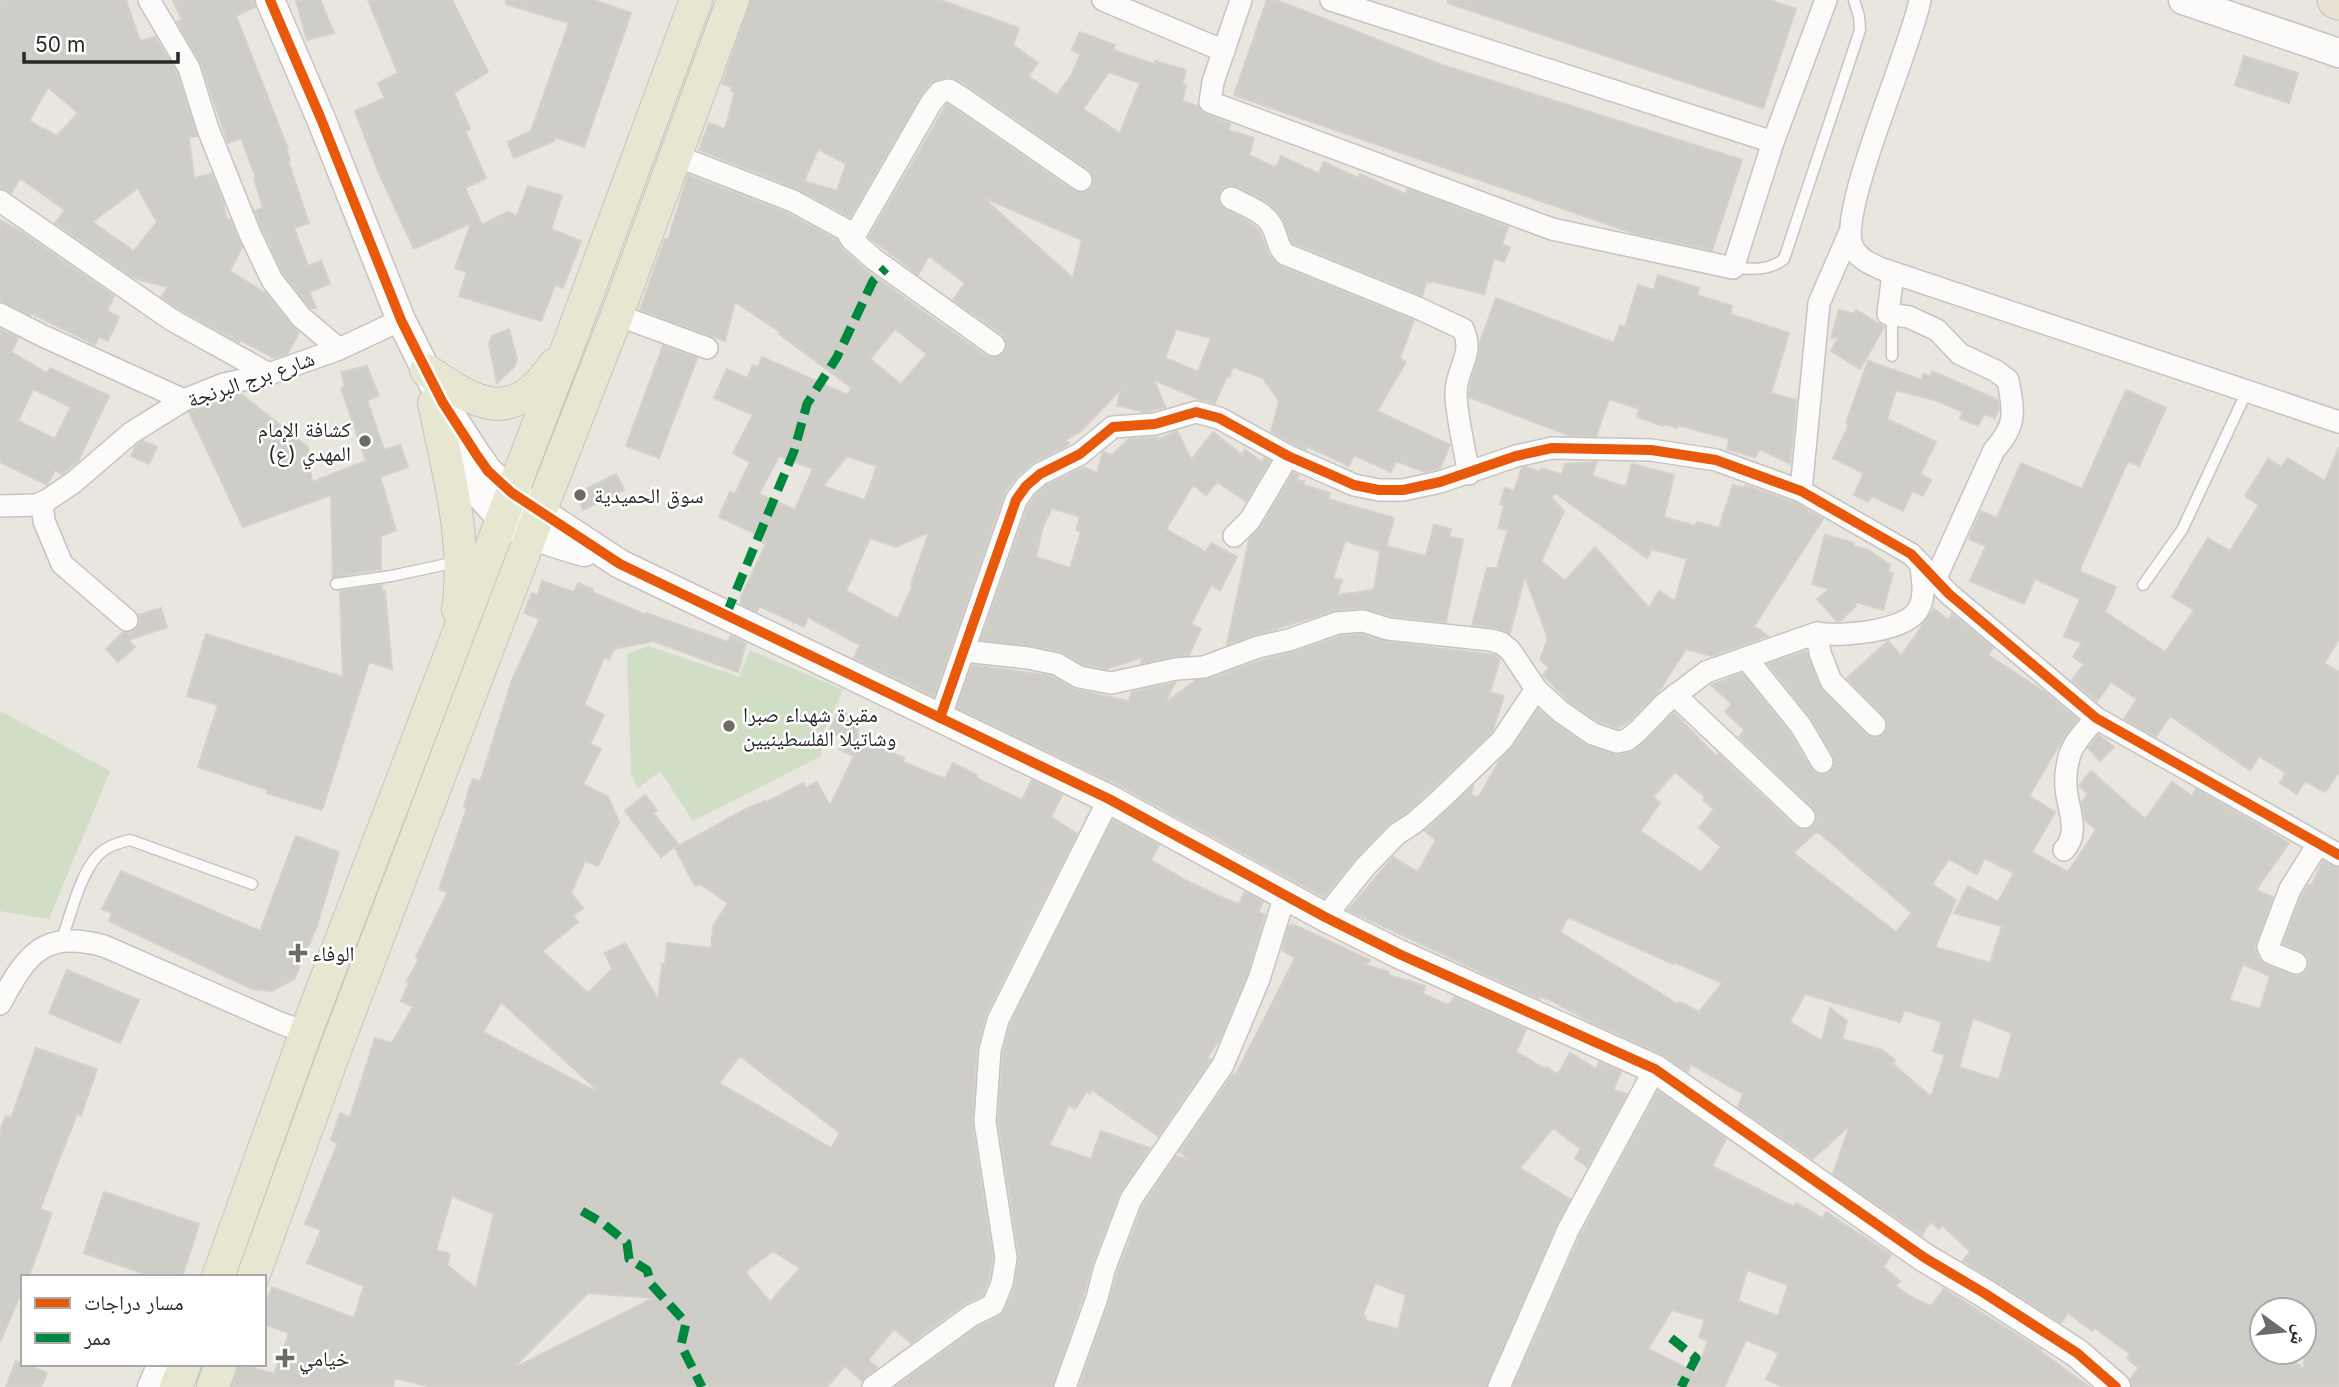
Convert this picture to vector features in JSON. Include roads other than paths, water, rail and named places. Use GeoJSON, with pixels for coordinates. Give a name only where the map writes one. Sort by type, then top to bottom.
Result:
{"type":"FeatureCollection","features":[{"type":"Feature","properties":{"kind":"main road"},"geometry":{"type":"LineString","coordinates":[[218,1274],[306,1032],[570,341],[696,0]]}},
{"type":"Feature","properties":{"kind":"main road"},"geometry":{"type":"LineString","coordinates":[[254,1275],[347,1018],[617,315],[733,0]]}},
{"type":"Feature","properties":{"kind":"main road"},"geometry":{"type":"LineString","coordinates":[[422,363],[469,398],[487,404],[503,404],[534,390],[544,380],[570,341]]}},
{"type":"Feature","properties":{"kind":"main road"},"geometry":{"type":"LineString","coordinates":[[434,403],[456,513],[460,562],[459,602],[452,651]]}},
{"type":"Feature","properties":{"kind":"main road"},"geometry":{"type":"LineString","coordinates":[[176,1387],[184,1366]]}},
{"type":"Feature","properties":{"kind":"main road"},"geometry":{"type":"LineString","coordinates":[[213,1387],[220,1366]]}},
{"type":"Feature","properties":{"kind":"street"},"geometry":{"type":"LineString","coordinates":[[149,0],[189,68],[208,129],[250,234],[272,280],[301,317],[340,349]]}},
{"type":"Feature","properties":{"kind":"street"},"geometry":{"type":"LineString","coordinates":[[270,0],[321,119],[401,320],[443,403],[507,505]]}},
{"type":"Feature","properties":{"kind":"street"},"geometry":{"type":"LineString","coordinates":[[1103,0],[1224,51]]}},
{"type":"Feature","properties":{"kind":"street"},"geometry":{"type":"LineString","coordinates":[[1241,0],[1213,82],[1210,102],[1552,229],[1733,268],[1773,142],[1826,0]]}},
{"type":"Feature","properties":{"kind":"street"},"geometry":{"type":"LineString","coordinates":[[1331,0],[1773,142]]}},
{"type":"Feature","properties":{"kind":"street"},"geometry":{"type":"LineString","coordinates":[[1801,491],[1819,303],[1849,234],[1861,183],[1920,0]]}},
{"type":"Feature","properties":{"kind":"street"},"geometry":{"type":"LineString","coordinates":[[2183,0],[2339,52]]}},
{"type":"Feature","properties":{"kind":"street"},"geometry":{"type":"LineString","coordinates":[[852,240],[931,103],[940,92],[949,90],[962,98],[1081,180]]}},
{"type":"Feature","properties":{"kind":"street"},"geometry":{"type":"LineString","coordinates":[[674,155],[793,201],[846,230],[852,240],[918,292],[994,345]]}},
{"type":"Feature","properties":{"kind":"street"},"geometry":{"type":"LineString","coordinates":[[1231,198],[1265,216],[1272,225],[1278,247],[1284,254],[1418,307],[1464,329],[1468,339],[1467,353],[1456,391],[1469,474]]}},
{"type":"Feature","properties":{"kind":"street"},"geometry":{"type":"LineString","coordinates":[[0,201],[172,320],[269,374]]}},
{"type":"Feature","properties":{"kind":"street"},"geometry":{"type":"LineString","coordinates":[[1849,234],[1853,247],[1869,264],[2339,422]]}},
{"type":"Feature","properties":{"kind":"street"},"geometry":{"type":"LineString","coordinates":[[965,651],[1057,664],[1079,677],[1111,684],[1176,669],[1204,667],[1337,623],[1363,621],[1388,629],[1501,643],[1510,650],[1536,689],[1583,729],[1604,740],[1627,740],[1675,695],[1706,672],[1817,633],[1830,635],[1894,626],[1910,619],[1920,608],[1928,573],[1994,450],[2006,437],[2014,409],[2008,380],[1996,371],[1960,354],[1937,330],[1909,317],[1888,314],[1893,272]]}},
{"type":"Feature","properties":{"kind":"street"},"geometry":{"type":"LineString","coordinates":[[0,314],[43,337],[184,400]]}},
{"type":"Feature","properties":{"kind":"street"},"geometry":{"type":"LineString","coordinates":[[617,315],[707,348]]}},
{"type":"Feature","properties":{"kind":"street","name":"شارع برج البرنجة"},"geometry":{"type":"LineString","coordinates":[[0,506],[16,508],[42,503],[74,482],[131,433],[184,400],[224,384],[269,374],[340,349],[401,320]]}},
{"type":"Feature","properties":{"kind":"street"},"geometry":{"type":"LineString","coordinates":[[422,363],[434,403],[463,469],[487,503],[507,505],[535,523],[1109,799],[1399,954],[1655,1069],[1925,1258],[2077,1353],[2116,1387]]}},
{"type":"Feature","properties":{"kind":"street"},"geometry":{"type":"LineString","coordinates":[[940,718],[965,651],[1001,537],[1021,492],[1040,474],[1080,454],[1113,427],[1155,425],[1196,412],[1219,418],[1288,456],[1354,485],[1379,490],[1420,487],[1469,474],[1535,451],[1575,447],[1651,450],[1716,460],[1801,491],[1911,554],[1949,594],[2096,718],[2339,855]]}},
{"type":"Feature","properties":{"kind":"street"},"geometry":{"type":"LineString","coordinates":[[1234,537],[1250,520],[1288,456]]}},
{"type":"Feature","properties":{"kind":"street"},"geometry":{"type":"LineString","coordinates":[[42,503],[44,521],[62,564],[127,621]]}},
{"type":"Feature","properties":{"kind":"street"},"geometry":{"type":"LineString","coordinates":[[1817,633],[1820,653],[1831,681],[1875,725]]}},
{"type":"Feature","properties":{"kind":"street"},"geometry":{"type":"LineString","coordinates":[[1746,658],[1801,726],[1822,762]]}},
{"type":"Feature","properties":{"kind":"street"},"geometry":{"type":"LineString","coordinates":[[1325,916],[1365,867],[1397,834],[1441,799],[1502,740],[1536,689]]}},
{"type":"Feature","properties":{"kind":"street"},"geometry":{"type":"LineString","coordinates":[[1675,695],[1804,817]]}},
{"type":"Feature","properties":{"kind":"street"},"geometry":{"type":"LineString","coordinates":[[2064,850],[2071,837],[2072,821],[2066,786],[2071,751],[2096,718]]}},
{"type":"Feature","properties":{"kind":"street"},"geometry":{"type":"LineString","coordinates":[[873,1387],[972,1315],[993,1305],[1002,1283],[1006,1258],[1004,1237],[985,1122],[990,1050],[998,1020],[1109,799]]}},
{"type":"Feature","properties":{"kind":"street"},"geometry":{"type":"LineString","coordinates":[[2296,963],[2271,953],[2268,947],[2290,889],[2318,844]]}},
{"type":"Feature","properties":{"kind":"street"},"geometry":{"type":"LineString","coordinates":[[1065,1387],[1131,1199],[1223,1065],[1259,979],[1285,895]]}},
{"type":"Feature","properties":{"kind":"street"},"geometry":{"type":"LineString","coordinates":[[0,1004],[16,976],[45,945],[62,939],[82,940],[104,946],[306,1032]]}},
{"type":"Feature","properties":{"kind":"street"},"geometry":{"type":"LineString","coordinates":[[1499,1387],[1568,1230],[1655,1069]]}},
{"type":"Feature","properties":{"kind":"street"},"geometry":{"type":"LineString","coordinates":[[152,1387],[161,1366]]}},
{"type":"Feature","properties":{"kind":"lane"},"geometry":{"type":"LineString","coordinates":[[1733,268],[1766,268],[1775,266],[1784,259],[1860,30],[1854,0]]}},
{"type":"Feature","properties":{"kind":"lane"},"geometry":{"type":"LineString","coordinates":[[1888,314],[1892,326],[1892,356]]}},
{"type":"Feature","properties":{"kind":"lane"},"geometry":{"type":"LineString","coordinates":[[2143,585],[2182,530],[2247,391]]}},
{"type":"Feature","properties":{"kind":"lane"},"geometry":{"type":"LineString","coordinates":[[336,584],[460,562]]}},
{"type":"Feature","properties":{"kind":"lane"},"geometry":{"type":"LineString","coordinates":[[62,939],[88,870],[102,851],[115,844],[130,840],[251,884]]}},
{"type":"Feature","properties":{"kind":"place","name":"كشافة الإمام المهدي (ع)"},"geometry":{"type":"Point","coordinates":[365,441]}},
{"type":"Feature","properties":{"kind":"place","name":"سوق الحمیدیة"},"geometry":{"type":"Point","coordinates":[580,495]}},
{"type":"Feature","properties":{"kind":"place","name":"مقبرة شهداء صبرا وشاتيلا الفلسطينيين"},"geometry":{"type":"Point","coordinates":[729,726]}},
{"type":"Feature","properties":{"kind":"place","name":"الوفاء"},"geometry":{"type":"Point","coordinates":[298,953]}},
{"type":"Feature","properties":{"kind":"place","name":"خيامي"},"geometry":{"type":"Point","coordinates":[285,1358]}}]}
